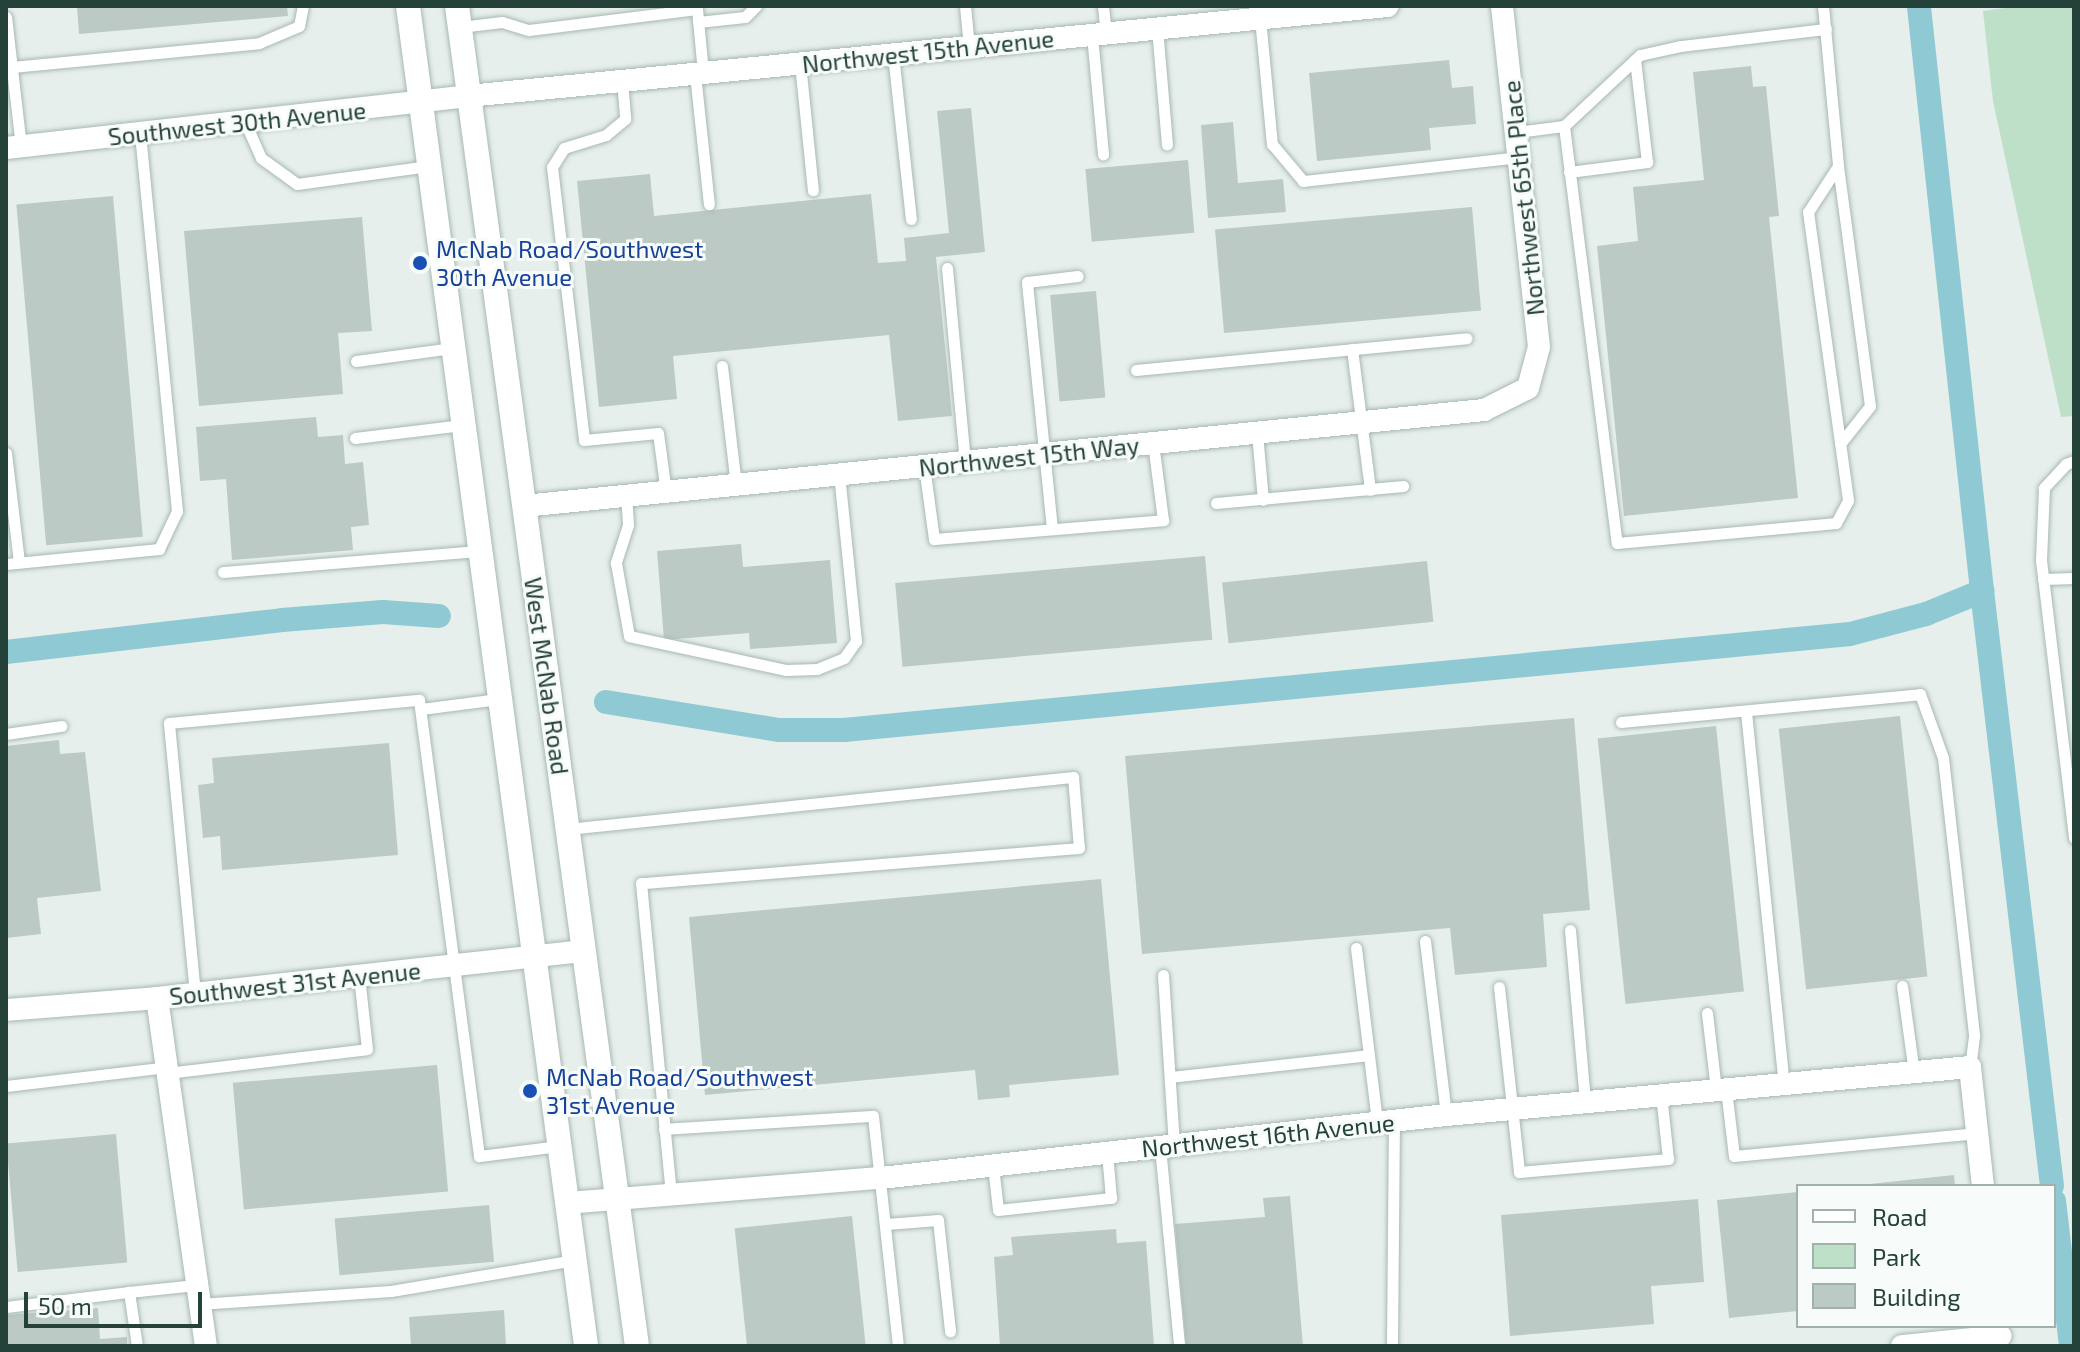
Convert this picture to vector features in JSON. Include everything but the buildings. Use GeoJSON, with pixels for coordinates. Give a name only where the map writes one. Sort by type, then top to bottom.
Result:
{"type":"FeatureCollection","features":[{"type":"Feature","properties":{"kind":"main road"},"geometry":{"type":"LineString","coordinates":[[408,6],[586,1346]]}},
{"type":"Feature","properties":{"kind":"main road","name":"West McNab Road"},"geometry":{"type":"LineString","coordinates":[[458,16],[637,1346]]}},
{"type":"Feature","properties":{"kind":"street","name":"Northwest 65th Place"},"geometry":{"type":"LineString","coordinates":[[1502,6],[1539,347],[1528,388]]}},
{"type":"Feature","properties":{"kind":"street","name":"Northwest 15th Avenue"},"geometry":{"type":"LineString","coordinates":[[468,96],[1157,28],[1243,15],[1374,7]]}},
{"type":"Feature","properties":{"kind":"street","name":"Southwest 30th Avenue"},"geometry":{"type":"LineString","coordinates":[[14,147],[468,96]]}},
{"type":"Feature","properties":{"kind":"street","name":"Northwest 15th Way"},"geometry":{"type":"LineString","coordinates":[[524,506],[1484,410],[1528,388]]}},
{"type":"Feature","properties":{"kind":"street","name":"Southwest 31st Avenue"},"geometry":{"type":"LineString","coordinates":[[6,1010],[157,998],[584,951]]}},
{"type":"Feature","properties":{"kind":"street"},"geometry":{"type":"LineString","coordinates":[[157,998],[206,1346]]}},
{"type":"Feature","properties":{"kind":"street","name":"Northwest 16th Avenue"},"geometry":{"type":"LineString","coordinates":[[567,1203],[881,1178],[1386,1121],[1970,1067]]}},
{"type":"Feature","properties":{"kind":"street"},"geometry":{"type":"LineString","coordinates":[[1970,1067],[1983,1184]]}},
{"type":"Feature","properties":{"kind":"street"},"geometry":{"type":"LineString","coordinates":[[1902,1346],[2000,1336]]}},
{"type":"Feature","properties":{"kind":"lane"},"geometry":{"type":"LineString","coordinates":[[12,67],[259,43],[299,26],[303,6]]}},
{"type":"Feature","properties":{"kind":"lane"},"geometry":{"type":"LineString","coordinates":[[698,22],[745,17],[756,6]]}},
{"type":"Feature","properties":{"kind":"lane"},"geometry":{"type":"LineString","coordinates":[[965,6],[969,47]]}},
{"type":"Feature","properties":{"kind":"lane"},"geometry":{"type":"LineString","coordinates":[[1103,6],[1099,34],[1103,154]]}},
{"type":"Feature","properties":{"kind":"lane"},"geometry":{"type":"LineString","coordinates":[[1823,6],[1838,166],[1870,406],[1840,444]]}},
{"type":"Feature","properties":{"kind":"lane"},"geometry":{"type":"LineString","coordinates":[[458,16],[502,22],[529,30],[697,9],[709,204]]}},
{"type":"Feature","properties":{"kind":"lane"},"geometry":{"type":"LineString","coordinates":[[1243,15],[1272,144],[1303,181],[1519,157]]}},
{"type":"Feature","properties":{"kind":"lane"},"geometry":{"type":"LineString","coordinates":[[6,17],[12,67],[14,147]]}},
{"type":"Feature","properties":{"kind":"lane"},"geometry":{"type":"LineString","coordinates":[[1157,28],[1167,145]]}},
{"type":"Feature","properties":{"kind":"lane"},"geometry":{"type":"LineString","coordinates":[[1517,132],[1564,126],[1640,55],[1681,46],[1826,29]]}},
{"type":"Feature","properties":{"kind":"lane"},"geometry":{"type":"LineString","coordinates":[[893,54],[911,219]]}},
{"type":"Feature","properties":{"kind":"lane"},"geometry":{"type":"LineString","coordinates":[[1569,172],[1647,162],[1635,60]]}},
{"type":"Feature","properties":{"kind":"lane"},"geometry":{"type":"LineString","coordinates":[[800,63],[813,190]]}},
{"type":"Feature","properties":{"kind":"lane"},"geometry":{"type":"LineString","coordinates":[[622,81],[625,119],[606,135],[564,148],[552,167],[584,440],[658,433],[666,492]]}},
{"type":"Feature","properties":{"kind":"lane"},"geometry":{"type":"LineString","coordinates":[[245,122],[261,158],[297,184],[429,166]]}},
{"type":"Feature","properties":{"kind":"lane"},"geometry":{"type":"LineString","coordinates":[[1564,126],[1617,543],[1836,523],[1848,500],[1808,212],[1838,166]]}},
{"type":"Feature","properties":{"kind":"lane"},"geometry":{"type":"LineString","coordinates":[[6,453],[12,563],[159,549],[177,511],[140,134]]}},
{"type":"Feature","properties":{"kind":"lane"},"geometry":{"type":"LineString","coordinates":[[947,268],[965,462]]}},
{"type":"Feature","properties":{"kind":"lane"},"geometry":{"type":"LineString","coordinates":[[1052,529],[1027,282],[1078,276]]}},
{"type":"Feature","properties":{"kind":"lane"},"geometry":{"type":"LineString","coordinates":[[1136,370],[1466,338]]}},
{"type":"Feature","properties":{"kind":"lane"},"geometry":{"type":"LineString","coordinates":[[356,361],[452,348]]}},
{"type":"Feature","properties":{"kind":"lane"},"geometry":{"type":"LineString","coordinates":[[1352,349],[1370,490]]}},
{"type":"Feature","properties":{"kind":"lane"},"geometry":{"type":"LineString","coordinates":[[722,366],[736,485]]}},
{"type":"Feature","properties":{"kind":"lane"},"geometry":{"type":"LineString","coordinates":[[355,438],[462,425]]}},
{"type":"Feature","properties":{"kind":"lane"},"geometry":{"type":"LineString","coordinates":[[1257,433],[1263,500]]}},
{"type":"Feature","properties":{"kind":"lane"},"geometry":{"type":"LineString","coordinates":[[924,466],[934,539],[1163,520],[1153,443]]}},
{"type":"Feature","properties":{"kind":"lane"},"geometry":{"type":"LineString","coordinates":[[2074,461],[2066,464],[2044,488],[2043,579],[2074,838]]}},
{"type":"Feature","properties":{"kind":"lane"},"geometry":{"type":"LineString","coordinates":[[626,495],[628,525],[616,563],[629,636],[786,670],[817,669],[844,658],[856,641],[839,475]]}},
{"type":"Feature","properties":{"kind":"lane"},"geometry":{"type":"LineString","coordinates":[[1216,503],[1403,486]]}},
{"type":"Feature","properties":{"kind":"lane"},"geometry":{"type":"LineString","coordinates":[[223,572],[478,551]]}},
{"type":"Feature","properties":{"kind":"lane"},"geometry":{"type":"LineString","coordinates":[[2043,579],[2074,578]]}},
{"type":"Feature","properties":{"kind":"lane"},"geometry":{"type":"LineString","coordinates":[[1621,722],[1920,694],[1943,758],[1974,1036],[1970,1067]]}},
{"type":"Feature","properties":{"kind":"lane"},"geometry":{"type":"LineString","coordinates":[[421,709],[498,699]]}},
{"type":"Feature","properties":{"kind":"lane"},"geometry":{"type":"LineString","coordinates":[[195,994],[169,723],[419,700],[479,1156],[559,1146]]}},
{"type":"Feature","properties":{"kind":"lane"},"geometry":{"type":"LineString","coordinates":[[1746,712],[1784,1084]]}},
{"type":"Feature","properties":{"kind":"lane"},"geometry":{"type":"LineString","coordinates":[[6,734],[61,726]]}},
{"type":"Feature","properties":{"kind":"lane"},"geometry":{"type":"LineString","coordinates":[[567,829],[1073,777],[1079,848],[641,883],[671,1194]]}},
{"type":"Feature","properties":{"kind":"lane"},"geometry":{"type":"LineString","coordinates":[[1570,930],[1585,1102]]}},
{"type":"Feature","properties":{"kind":"lane"},"geometry":{"type":"LineString","coordinates":[[1425,941],[1446,1115]]}},
{"type":"Feature","properties":{"kind":"lane"},"geometry":{"type":"LineString","coordinates":[[1356,948],[1369,1055],[1386,1121],[1392,1346]]}},
{"type":"Feature","properties":{"kind":"lane"},"geometry":{"type":"LineString","coordinates":[[1163,975],[1170,1077],[1167,1146],[1179,1346]]}},
{"type":"Feature","properties":{"kind":"lane"},"geometry":{"type":"LineString","coordinates":[[6,1086],[367,1049],[359,976]]}},
{"type":"Feature","properties":{"kind":"lane"},"geometry":{"type":"LineString","coordinates":[[1902,986],[1914,1072]]}},
{"type":"Feature","properties":{"kind":"lane"},"geometry":{"type":"LineString","coordinates":[[1499,987],[1511,1074],[1510,1109],[1519,1172],[1668,1159],[1661,1095]]}},
{"type":"Feature","properties":{"kind":"lane"},"geometry":{"type":"LineString","coordinates":[[1707,1013],[1734,1156],[1978,1133]]}},
{"type":"Feature","properties":{"kind":"lane"},"geometry":{"type":"LineString","coordinates":[[1170,1077],[1369,1055]]}},
{"type":"Feature","properties":{"kind":"lane"},"geometry":{"type":"LineString","coordinates":[[664,1129],[873,1116],[898,1346]]}},
{"type":"Feature","properties":{"kind":"lane"},"geometry":{"type":"LineString","coordinates":[[993,1166],[998,1210],[1111,1198],[1107,1153]]}},
{"type":"Feature","properties":{"kind":"lane"},"geometry":{"type":"LineString","coordinates":[[886,1224],[938,1220],[950,1331]]}},
{"type":"Feature","properties":{"kind":"lane"},"geometry":{"type":"LineString","coordinates":[[6,1307],[129,1292],[198,1295],[391,1291],[575,1260]]}},
{"type":"Feature","properties":{"kind":"lane"},"geometry":{"type":"LineString","coordinates":[[129,1292],[137,1346]]}},
{"type":"Feature","properties":{"kind":"green space"},"geometry":{"type":"Polygon","coordinates":[[[2020,6],[2074,6],[2074,416],[2061,417],[1993,101],[1983,11],[2020,6]]]}},
{"type":"Feature","properties":{"kind":"waterway"},"geometry":{"type":"LineString","coordinates":[[1919,7],[1982,591],[2052,1184]]}},
{"type":"Feature","properties":{"kind":"waterway"},"geometry":{"type":"LineString","coordinates":[[606,702],[779,730],[844,730],[1850,634],[1926,614],[1982,591]]}},
{"type":"Feature","properties":{"kind":"waterway"},"geometry":{"type":"LineString","coordinates":[[6,652],[282,620],[383,612],[439,616]]}},
{"type":"Feature","properties":{"kind":"waterway"},"geometry":{"type":"LineString","coordinates":[[2056,1218],[2071,1346]]}},
{"type":"Feature","properties":{"kind":"place","name":"McNab Road/Southwest 30th Avenue"},"geometry":{"type":"Point","coordinates":[420,263]}},
{"type":"Feature","properties":{"kind":"place","name":"McNab Road/Southwest 31st Avenue"},"geometry":{"type":"Point","coordinates":[530,1091]}}]}
